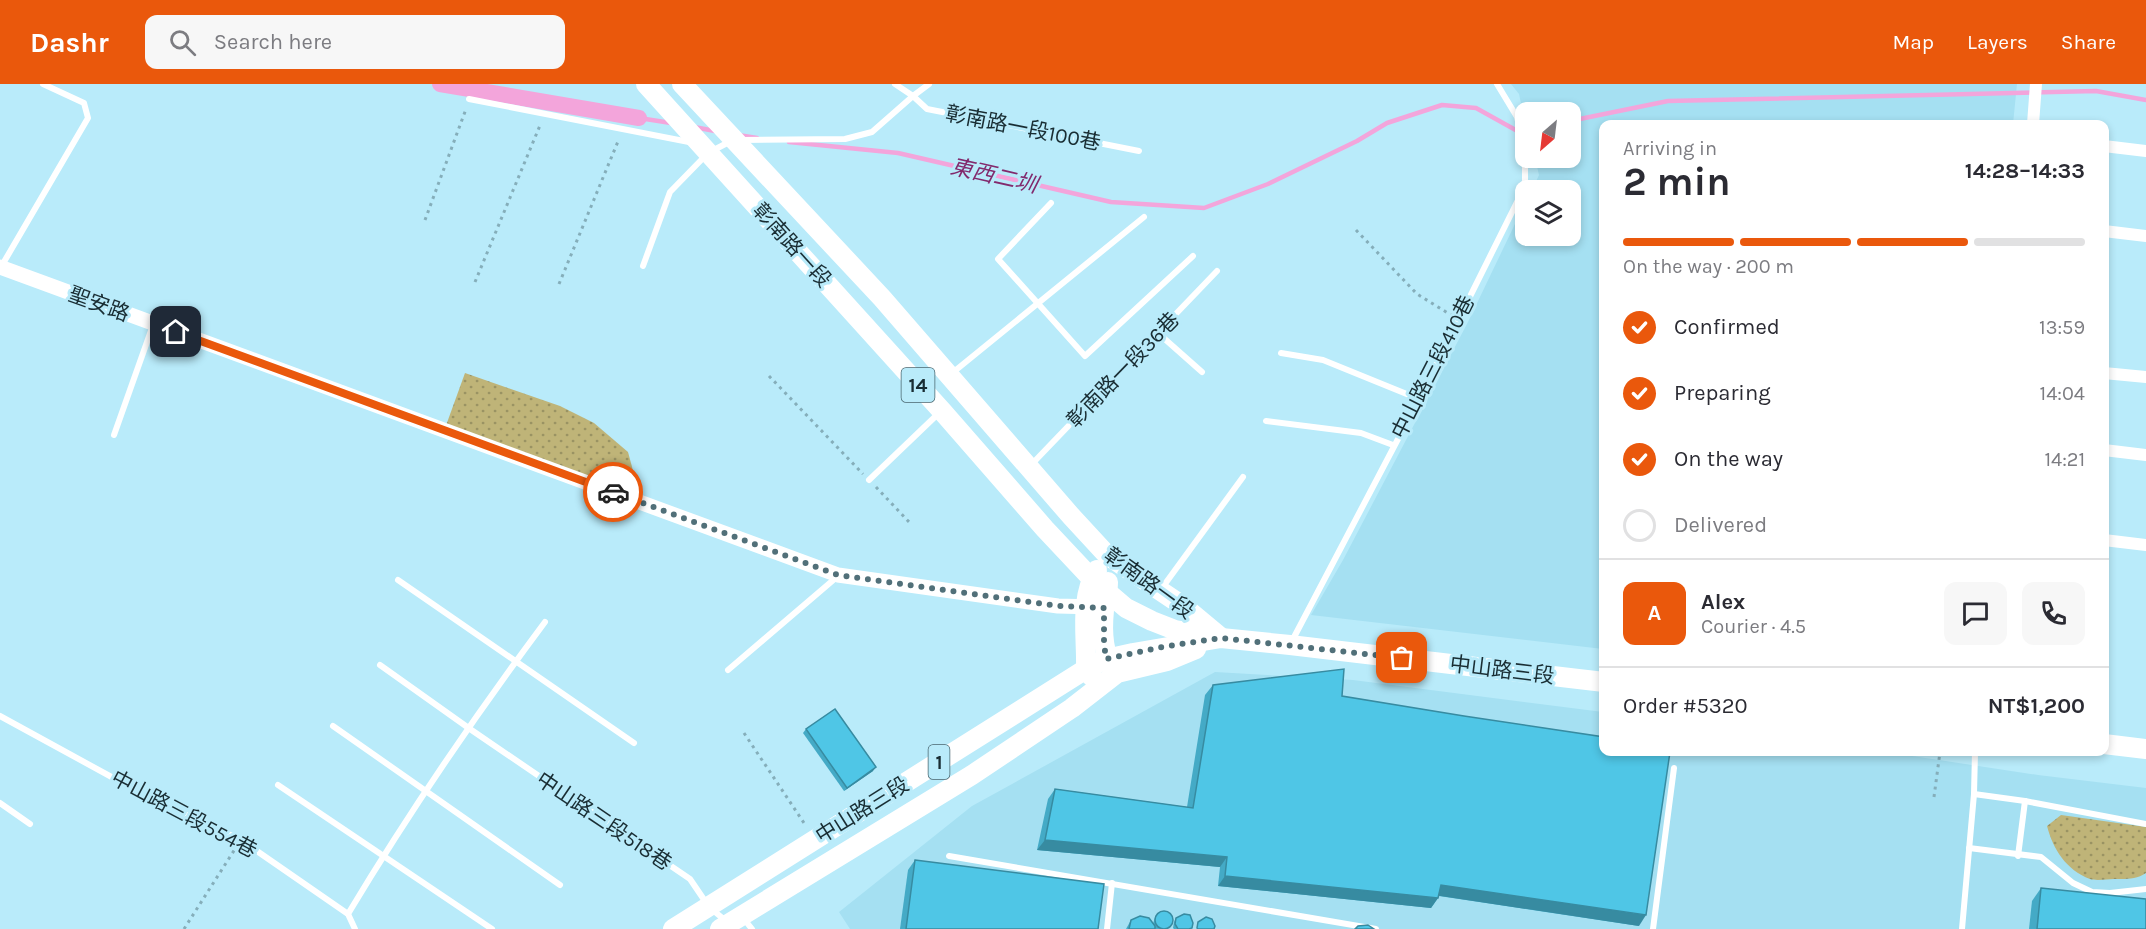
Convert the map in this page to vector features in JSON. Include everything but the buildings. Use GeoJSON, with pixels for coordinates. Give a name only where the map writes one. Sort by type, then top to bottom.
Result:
{"type":"FeatureCollection","features":[{"type":"Feature","properties":{"kind":"main road","name":"彰南路一段"},"geometry":{"type":"LineString","coordinates":[[646,84],[1092,579]]}},
{"type":"Feature","properties":{"kind":"main road","name":"彰南路一段"},"geometry":{"type":"LineString","coordinates":[[682,84],[866,280],[1107,555],[1183,606],[1221,638]]}},
{"type":"Feature","properties":{"kind":"main road"},"geometry":{"type":"LineString","coordinates":[[1107,555],[1092,579],[1099,603],[1104,643],[1111,666]]}},
{"type":"Feature","properties":{"kind":"main road"},"geometry":{"type":"LineString","coordinates":[[1098,687],[1086,669],[1107,555]]}},
{"type":"Feature","properties":{"kind":"main road","name":"彰南路一段"},"geometry":{"type":"LineString","coordinates":[[1099,603],[1126,608],[1175,630],[1221,638]]}},
{"type":"Feature","properties":{"kind":"main road","name":"中山路三段"},"geometry":{"type":"LineString","coordinates":[[673,929],[1086,669],[1111,666],[1162,647],[1221,638],[1599,681]]}},
{"type":"Feature","properties":{"kind":"main road","name":"中山路三段"},"geometry":{"type":"LineString","coordinates":[[736,924],[972,775],[1072,708],[1098,687],[1111,666]]}},
{"type":"Feature","properties":{"kind":"main road"},"geometry":{"type":"LineString","coordinates":[[2109,745],[2146,749]]}},
{"type":"Feature","properties":{"kind":"street"},"geometry":{"type":"LineString","coordinates":[[2033,120],[2036,84]]}},
{"type":"Feature","properties":{"kind":"street"},"geometry":{"type":"LineString","coordinates":[[2109,147],[2146,151]]}},
{"type":"Feature","properties":{"kind":"street"},"geometry":{"type":"LineString","coordinates":[[2109,232],[2146,236]]}},
{"type":"Feature","properties":{"kind":"street","name":"聖安路"},"geometry":{"type":"LineString","coordinates":[[1,267],[838,575],[1058,606],[1099,603]]}},
{"type":"Feature","properties":{"kind":"street"},"geometry":{"type":"LineString","coordinates":[[2109,373],[2146,377]]}},
{"type":"Feature","properties":{"kind":"street"},"geometry":{"type":"LineString","coordinates":[[2109,451],[2146,455]]}},
{"type":"Feature","properties":{"kind":"street"},"geometry":{"type":"LineString","coordinates":[[2109,540],[2146,544]]}},
{"type":"Feature","properties":{"kind":"lane"},"geometry":{"type":"LineString","coordinates":[[1,267],[88,118],[84,103],[44,84]]}},
{"type":"Feature","properties":{"kind":"lane"},"geometry":{"type":"LineString","coordinates":[[895,84],[913,96]]}},
{"type":"Feature","properties":{"kind":"lane","name":"彰南路一段100巷"},"geometry":{"type":"LineString","coordinates":[[643,266],[670,192],[708,153],[733,140],[845,139],[872,132],[929,84]]}},
{"type":"Feature","properties":{"kind":"lane","name":"中山路三段410巷"},"geometry":{"type":"LineString","coordinates":[[1290,645],[1419,399],[1525,186],[1525,150],[1517,117],[1497,84]]}},
{"type":"Feature","properties":{"kind":"lane","name":"彰南路一段100巷"},"geometry":{"type":"LineString","coordinates":[[913,96],[927,109],[1139,151]]}},
{"type":"Feature","properties":{"kind":"lane"},"geometry":{"type":"LineString","coordinates":[[470,99],[686,140],[708,153]]}},
{"type":"Feature","properties":{"kind":"lane"},"geometry":{"type":"LineString","coordinates":[[1051,203],[998,259],[1085,356],[1193,256]]}},
{"type":"Feature","properties":{"kind":"lane"},"geometry":{"type":"LineString","coordinates":[[949,376],[1144,218]]}},
{"type":"Feature","properties":{"kind":"lane","name":"彰南路一段36巷"},"geometry":{"type":"LineString","coordinates":[[1029,468],[1216,271]]}},
{"type":"Feature","properties":{"kind":"lane"},"geometry":{"type":"LineString","coordinates":[[114,435],[153,324]]}},
{"type":"Feature","properties":{"kind":"lane"},"geometry":{"type":"LineString","coordinates":[[1158,333],[1202,372]]}},
{"type":"Feature","properties":{"kind":"lane"},"geometry":{"type":"LineString","coordinates":[[1281,353],[1323,360],[1419,399]]}},
{"type":"Feature","properties":{"kind":"lane"},"geometry":{"type":"LineString","coordinates":[[868,480],[942,411]]}},
{"type":"Feature","properties":{"kind":"lane"},"geometry":{"type":"LineString","coordinates":[[1266,421],[1361,433],[1393,445]]}},
{"type":"Feature","properties":{"kind":"lane"},"geometry":{"type":"LineString","coordinates":[[1160,591],[1243,477]]}},
{"type":"Feature","properties":{"kind":"lane"},"geometry":{"type":"LineString","coordinates":[[728,669],[838,575]]}},
{"type":"Feature","properties":{"kind":"lane"},"geometry":{"type":"LineString","coordinates":[[398,580],[634,743]]}},
{"type":"Feature","properties":{"kind":"lane"},"geometry":{"type":"LineString","coordinates":[[355,929],[348,914],[383,855],[545,622]]}},
{"type":"Feature","properties":{"kind":"lane","name":"中山路三段518巷"},"geometry":{"type":"LineString","coordinates":[[380,665],[690,879],[709,907],[736,924]]}},
{"type":"Feature","properties":{"kind":"lane","name":"中山路三段554巷"},"geometry":{"type":"LineString","coordinates":[[0,716],[150,798],[241,840],[348,914]]}},
{"type":"Feature","properties":{"kind":"lane"},"geometry":{"type":"LineString","coordinates":[[333,726],[560,885]]}},
{"type":"Feature","properties":{"kind":"lane"},"geometry":{"type":"LineString","coordinates":[[1962,929],[1974,794],[1975,756]]}},
{"type":"Feature","properties":{"kind":"lane"},"geometry":{"type":"LineString","coordinates":[[1653,929],[1674,768]]}},
{"type":"Feature","properties":{"kind":"lane"},"geometry":{"type":"LineString","coordinates":[[278,785],[492,929]]}},
{"type":"Feature","properties":{"kind":"lane"},"geometry":{"type":"LineString","coordinates":[[1974,794],[2025,801],[2146,824]]}},
{"type":"Feature","properties":{"kind":"lane"},"geometry":{"type":"LineString","coordinates":[[2018,856],[2025,801]]}},
{"type":"Feature","properties":{"kind":"lane"},"geometry":{"type":"LineString","coordinates":[[0,803],[30,824]]}},
{"type":"Feature","properties":{"kind":"lane"},"geometry":{"type":"LineString","coordinates":[[1969,848],[2018,856],[2041,857],[2073,883],[2092,892],[2110,893],[2146,889]]}},
{"type":"Feature","properties":{"kind":"lane"},"geometry":{"type":"LineString","coordinates":[[949,856],[1376,929]]}},
{"type":"Feature","properties":{"kind":"lane"},"geometry":{"type":"LineString","coordinates":[[1107,929],[1112,883]]}},
{"type":"Feature","properties":{"kind":"path"},"geometry":{"type":"LineString","coordinates":[[425,220],[470,99]]}},
{"type":"Feature","properties":{"kind":"path"},"geometry":{"type":"LineString","coordinates":[[475,282],[545,113]]}},
{"type":"Feature","properties":{"kind":"path"},"geometry":{"type":"LineString","coordinates":[[559,284],[624,128]]}},
{"type":"Feature","properties":{"kind":"path"},"geometry":{"type":"LineString","coordinates":[[1356,230],[1417,294],[1457,319]]}},
{"type":"Feature","properties":{"kind":"path"},"geometry":{"type":"LineString","coordinates":[[768,376],[910,523]]}},
{"type":"Feature","properties":{"kind":"path"},"geometry":{"type":"LineString","coordinates":[[744,733],[816,840]]}},
{"type":"Feature","properties":{"kind":"path"},"geometry":{"type":"LineString","coordinates":[[1934,796],[1939,756]]}},
{"type":"Feature","properties":{"kind":"path"},"geometry":{"type":"LineString","coordinates":[[184,929],[241,840]]}},
{"type":"Feature","properties":{"kind":"shaded area"},"geometry":{"type":"Polygon","coordinates":[[[1511,84],[2017,84],[2013,120],[1599,120],[1599,649],[1311,615],[1343,560],[1468,322],[1515,224],[1515,246],[1581,246],[1581,180],[1537,180],[1539,175],[1537,168],[1581,168],[1581,102],[1521,102],[1519,94],[1511,84]]]}},
{"type":"Feature","properties":{"kind":"shaded area"},"geometry":{"type":"Polygon","coordinates":[[[465,373],[560,406],[594,423],[628,452],[635,478],[632,499],[444,431],[465,373]]]}},
{"type":"Feature","properties":{"kind":"shaded area"},"geometry":{"type":"Polygon","coordinates":[[[1215,672],[1353,680],[1599,711],[1599,756],[1912,756],[2146,788],[2146,929],[850,929],[839,912],[972,806],[1215,672]]]}},
{"type":"Feature","properties":{"kind":"shaded area"},"geometry":{"type":"Polygon","coordinates":[[[2061,815],[2146,827],[2146,873],[2130,879],[2096,880],[2074,870],[2057,851],[2047,826],[2061,815]]]}},
{"type":"Feature","properties":{"kind":"waterway","name":"東西二圳"},"geometry":{"type":"LineString","coordinates":[[440,84],[639,118]]}},
{"type":"Feature","properties":{"kind":"waterway","name":"東西二圳"},"geometry":{"type":"LineString","coordinates":[[1581,119],[1668,101],[2096,91],[2146,100]]}},
{"type":"Feature","properties":{"kind":"waterway","name":"東西二圳"},"geometry":{"type":"LineString","coordinates":[[789,142],[898,153],[1111,202],[1204,208],[1268,184],[1357,141],[1387,123],[1442,105],[1476,108],[1515,130]]}},
{"type":"Feature","properties":{"kind":"waterway","name":"東西二圳"},"geometry":{"type":"LineString","coordinates":[[639,118],[671,123]]}},
{"type":"Feature","properties":{"kind":"waterway","name":"東西二圳"},"geometry":{"type":"LineString","coordinates":[[694,127],[715,131]]}},
{"type":"Feature","properties":{"kind":"waterway","name":"東西二圳"},"geometry":{"type":"LineString","coordinates":[[738,135],[757,138]]}},
{"type":"Feature","properties":{"kind":"way so far"},"geometry":{"type":"LineString","coordinates":[[613,492],[838,575],[1058,606],[1104,608],[1106,659],[1221,638],[1402,658]]}},
{"type":"Feature","properties":{"kind":"route"},"geometry":{"type":"LineString","coordinates":[[176,332],[613,492]]}}]}
